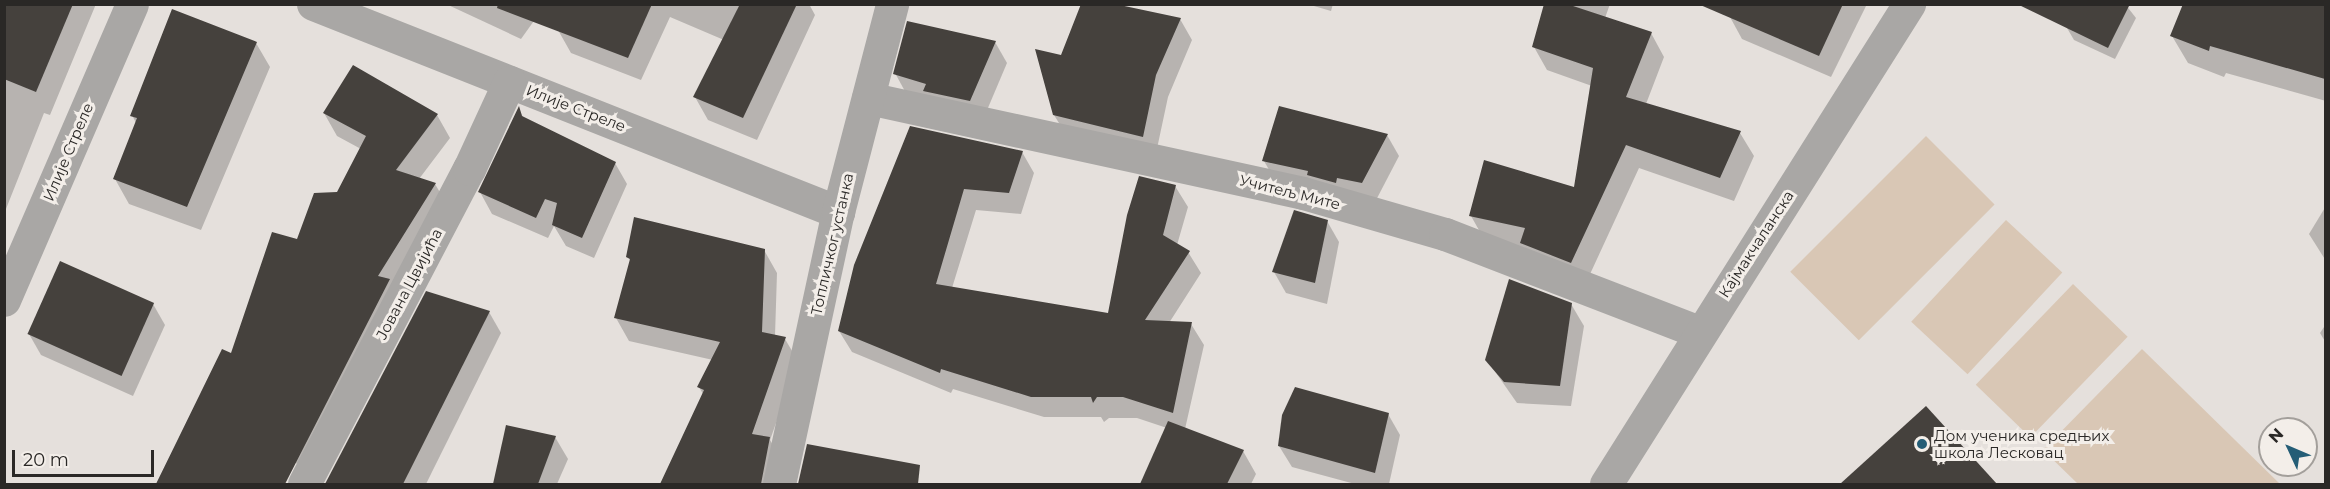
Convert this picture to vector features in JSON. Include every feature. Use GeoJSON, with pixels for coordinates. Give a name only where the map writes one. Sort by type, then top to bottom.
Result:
{"type":"FeatureCollection","features":[{"type":"Feature","properties":{"kind":"street","name":"Илије Стреле"},"geometry":{"type":"LineString","coordinates":[[4,300],[132,4]]}},
{"type":"Feature","properties":{"kind":"street","name":"Илије Стреле"},"geometry":{"type":"LineString","coordinates":[[313,4],[346,11],[509,82],[838,212]]}},
{"type":"Feature","properties":{"kind":"street","name":"Топличког устанка"},"geometry":{"type":"LineString","coordinates":[[779,484],[838,212],[892,4]]}},
{"type":"Feature","properties":{"kind":"street","name":"Кајмакчаланска"},"geometry":{"type":"LineString","coordinates":[[1606,484],[1699,332],[1909,4]]}},
{"type":"Feature","properties":{"kind":"street","name":"Јована Цвијића"},"geometry":{"type":"LineString","coordinates":[[304,484],[469,169],[509,82]]}},
{"type":"Feature","properties":{"kind":"street","name":"Учитељ Мите"},"geometry":{"type":"LineString","coordinates":[[868,98],[1303,193],[1445,234],[1699,332]]}},
{"type":"Feature","properties":{"kind":"shaded area"},"geometry":{"type":"Polygon","coordinates":[[[1926,136],[1995,205],[1859,340],[1790,272],[1926,136]]]}},
{"type":"Feature","properties":{"kind":"shaded area"},"geometry":{"type":"Polygon","coordinates":[[[2006,220],[2062,273],[1968,374],[1911,322],[2006,220]]]}},
{"type":"Feature","properties":{"kind":"shaded area"},"geometry":{"type":"Polygon","coordinates":[[[2073,284],[2128,337],[2030,438],[1976,385],[2073,284]]]}},
{"type":"Feature","properties":{"kind":"shaded area"},"geometry":{"type":"Polygon","coordinates":[[[2142,349],[2258,462],[2258,477],[2273,477],[2280,484],[2078,484],[2043,450],[2142,349]]]}},
{"type":"Feature","properties":{"kind":"building"},"geometry":{"type":"Polygon","coordinates":[[[4,4],[73,4],[36,92],[4,79],[4,4]]]}},
{"type":"Feature","properties":{"kind":"building"},"geometry":{"type":"Polygon","coordinates":[[[498,4],[652,4],[628,58],[497,8],[498,4]]]}},
{"type":"Feature","properties":{"kind":"building"},"geometry":{"type":"Polygon","coordinates":[[[740,4],[797,4],[743,118],[693,97],[740,4]]]}},
{"type":"Feature","properties":{"kind":"building"},"geometry":{"type":"Polygon","coordinates":[[[1081,4],[1115,4],[1181,18],[1156,75],[1143,137],[1053,115],[1035,49],[1061,55],[1081,4]]]}},
{"type":"Feature","properties":{"kind":"building"},"geometry":{"type":"Polygon","coordinates":[[[1544,4],[1567,4],[1652,32],[1626,97],[1741,131],[1720,178],[1626,145],[1571,263],[1520,243],[1525,228],[1469,216],[1484,160],[1574,187],[1593,68],[1532,47],[1544,4]]]}},
{"type":"Feature","properties":{"kind":"building"},"geometry":{"type":"Polygon","coordinates":[[[1698,4],[1843,4],[1819,56],[1698,4]]]}},
{"type":"Feature","properties":{"kind":"building"},"geometry":{"type":"Polygon","coordinates":[[[2017,4],[2130,4],[2108,48],[2017,4]]]}},
{"type":"Feature","properties":{"kind":"building"},"geometry":{"type":"Polygon","coordinates":[[[2183,4],[2325,4],[2325,79],[2210,46],[2209,51],[2170,36],[2183,4]]]}},
{"type":"Feature","properties":{"kind":"building"},"geometry":{"type":"Polygon","coordinates":[[[172,9],[257,42],[187,207],[113,179],[137,118],[130,116],[172,9]]]}},
{"type":"Feature","properties":{"kind":"building"},"geometry":{"type":"Polygon","coordinates":[[[907,21],[996,41],[970,101],[923,91],[926,84],[893,74],[907,21]]]}},
{"type":"Feature","properties":{"kind":"building"},"geometry":{"type":"Polygon","coordinates":[[[353,65],[438,114],[396,170],[436,183],[378,276],[390,279],[285,484],[156,484],[222,349],[231,353],[272,232],[297,239],[314,193],[337,192],[366,136],[323,113],[353,65]]]}},
{"type":"Feature","properties":{"kind":"building"},"geometry":{"type":"Polygon","coordinates":[[[519,106],[522,116],[616,162],[582,238],[552,225],[557,203],[545,199],[536,218],[478,192],[519,106]]]}},
{"type":"Feature","properties":{"kind":"building"},"geometry":{"type":"Polygon","coordinates":[[[1279,106],[1388,134],[1362,183],[1337,178],[1336,183],[1307,175],[1308,171],[1262,161],[1279,106]]]}},
{"type":"Feature","properties":{"kind":"building"},"geometry":{"type":"Polygon","coordinates":[[[910,126],[1023,151],[1009,193],[964,189],[936,284],[1108,313],[1127,215],[1139,176],[1176,185],[1163,235],[1190,251],[1145,320],[1192,322],[1173,413],[1123,397],[1097,397],[1093,403],[1091,397],[1031,397],[941,369],[940,373],[838,331],[854,265],[910,126]]]}},
{"type":"Feature","properties":{"kind":"building"},"geometry":{"type":"Polygon","coordinates":[[[1294,210],[1328,220],[1315,283],[1272,272],[1294,210]]]}},
{"type":"Feature","properties":{"kind":"building"},"geometry":{"type":"Polygon","coordinates":[[[634,217],[765,249],[762,332],[786,337],[752,434],[770,437],[761,484],[660,484],[704,390],[697,387],[720,342],[614,318],[630,259],[626,257],[634,217]]]}},
{"type":"Feature","properties":{"kind":"building"},"geometry":{"type":"Polygon","coordinates":[[[60,261],[154,303],[122,376],[27,334],[60,261]]]}},
{"type":"Feature","properties":{"kind":"building"},"geometry":{"type":"Polygon","coordinates":[[[1509,279],[1572,303],[1560,386],[1504,382],[1485,360],[1509,279]]]}},
{"type":"Feature","properties":{"kind":"building"},"geometry":{"type":"Polygon","coordinates":[[[426,291],[490,311],[403,484],[325,484],[426,291]]]}},
{"type":"Feature","properties":{"kind":"building"},"geometry":{"type":"Polygon","coordinates":[[[1295,387],[1389,413],[1375,473],[1278,446],[1282,415],[1295,387]]]}},
{"type":"Feature","properties":{"kind":"building","name":"Дом ученика средњих школа Лесковац"},"geometry":{"type":"Polygon","coordinates":[[[1926,406],[1997,484],[1840,484],[1926,406]]]}},
{"type":"Feature","properties":{"kind":"building"},"geometry":{"type":"Polygon","coordinates":[[[1168,421],[1244,450],[1227,484],[1140,484],[1168,421]]]}},
{"type":"Feature","properties":{"kind":"building"},"geometry":{"type":"Polygon","coordinates":[[[506,425],[556,436],[538,484],[493,484],[506,425]]]}},
{"type":"Feature","properties":{"kind":"building"},"geometry":{"type":"Polygon","coordinates":[[[807,444],[920,465],[918,484],[798,484],[807,444]]]}},
{"type":"Feature","properties":{"kind":"place","name":"Дом ученика средњих школа Лесковац"},"geometry":{"type":"Point","coordinates":[1922,444]}}]}
